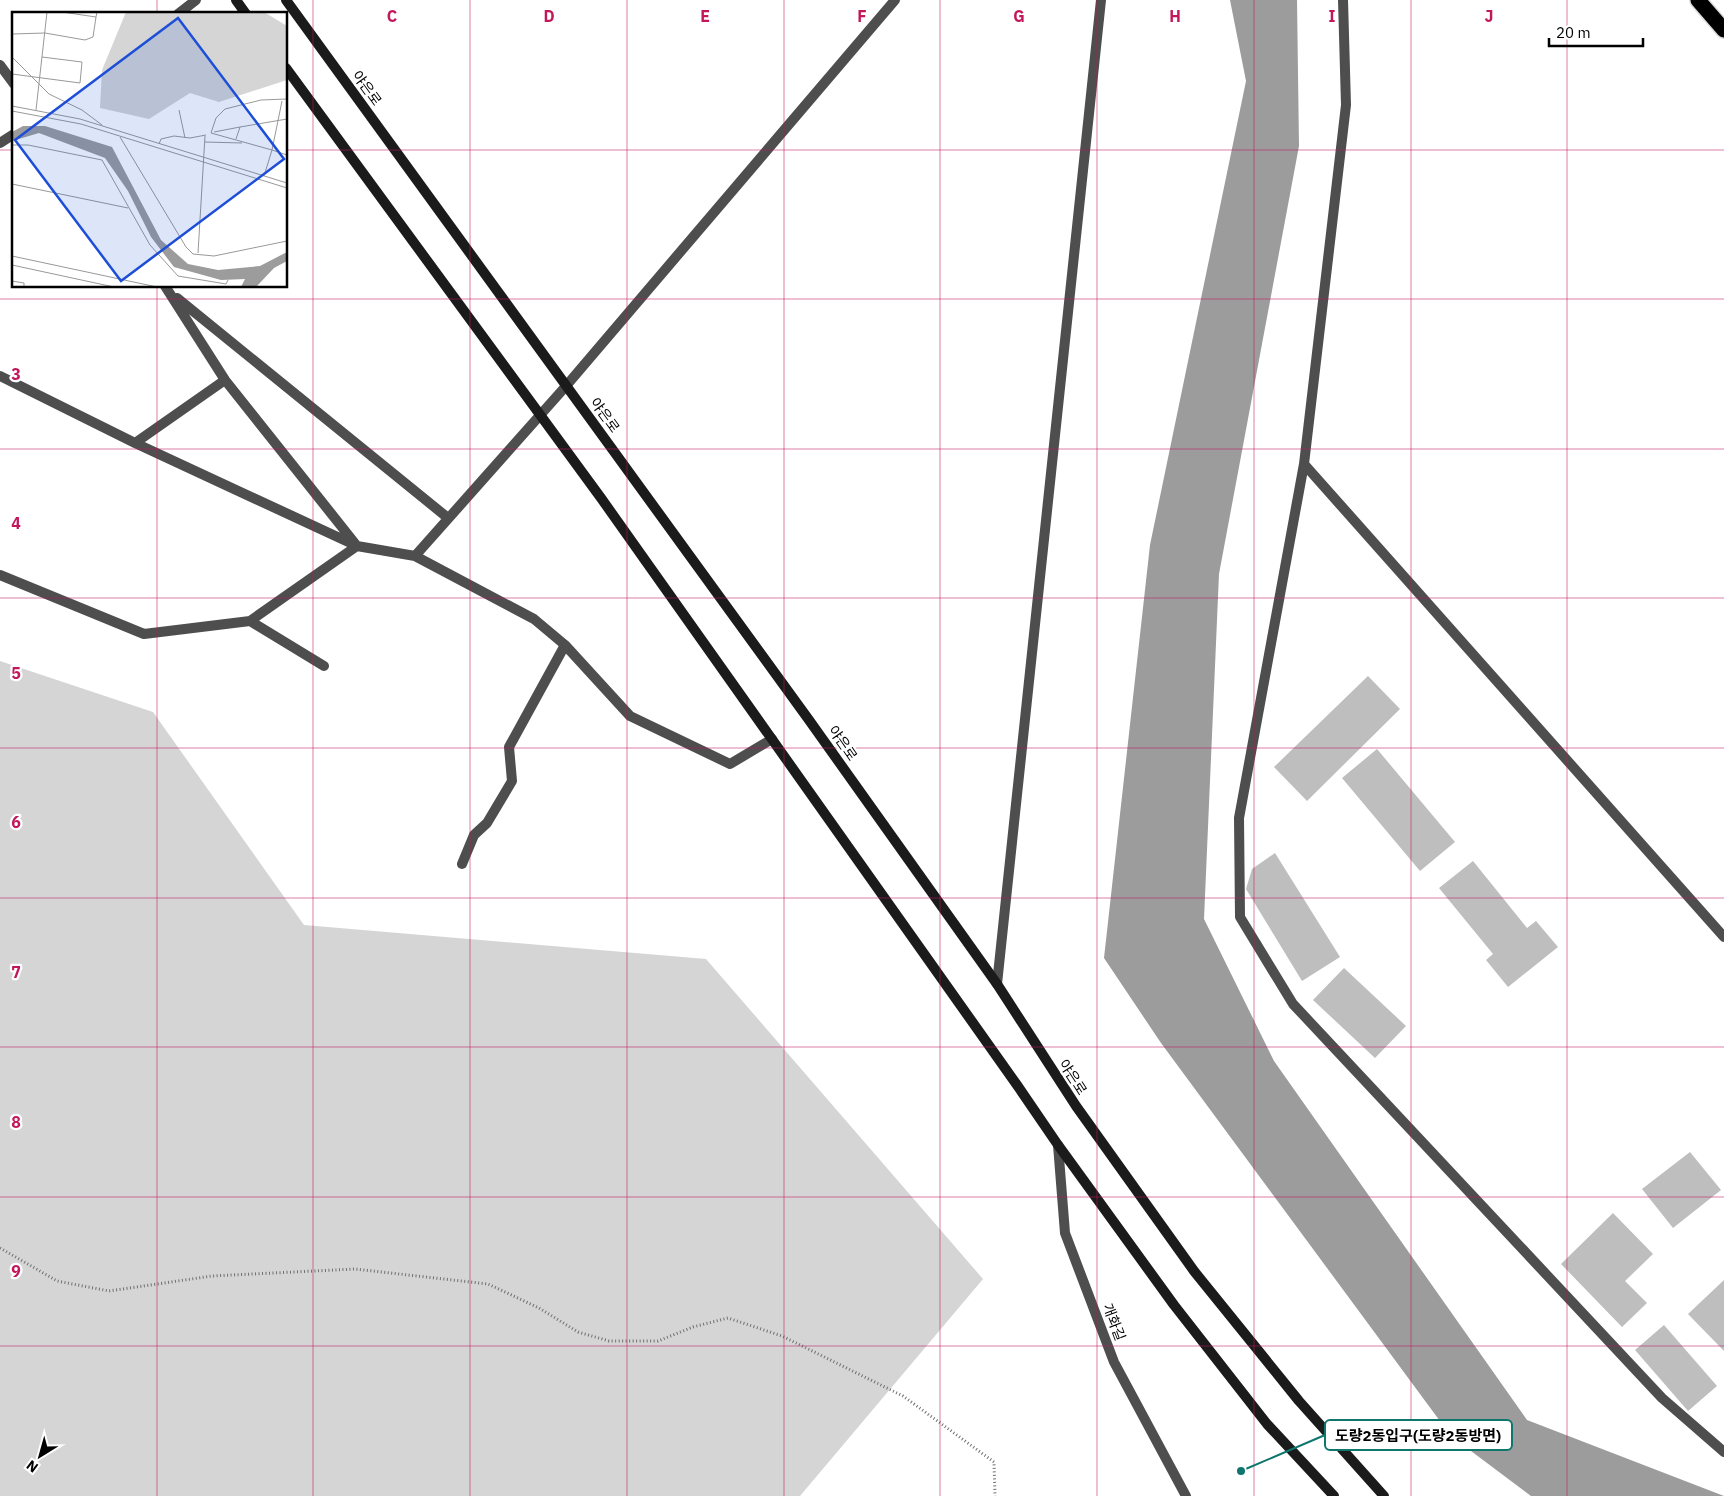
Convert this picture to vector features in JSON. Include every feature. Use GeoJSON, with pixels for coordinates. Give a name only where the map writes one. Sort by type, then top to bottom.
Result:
{"type":"FeatureCollection","features":[{"type":"Feature","properties":{"kind":"highway"},"geometry":{"type":"LineString","coordinates":[[1698,0],[1724,30]]}},
{"type":"Feature","properties":{"kind":"street"},"geometry":{"type":"LineString","coordinates":[[181,12],[196,0]]}},
{"type":"Feature","properties":{"kind":"street"},"geometry":{"type":"LineString","coordinates":[[236,0],[245,12]]}},
{"type":"Feature","properties":{"kind":"street","name":"야은로"},"geometry":{"type":"LineString","coordinates":[[286,0],[809,720],[997,984],[1076,1106],[1194,1271],[1299,1401],[1384,1496]]}},
{"type":"Feature","properties":{"kind":"street"},"geometry":{"type":"LineString","coordinates":[[415,556],[566,386],[895,0]]}},
{"type":"Feature","properties":{"kind":"street"},"geometry":{"type":"LineString","coordinates":[[997,984],[1101,0]]}},
{"type":"Feature","properties":{"kind":"street"},"geometry":{"type":"LineString","coordinates":[[1343,0],[1346,105],[1304,464],[1240,818],[1240,917],[1293,1004],[1662,1398],[1724,1452]]}},
{"type":"Feature","properties":{"kind":"street"},"geometry":{"type":"LineString","coordinates":[[0,65],[12,81]]}},
{"type":"Feature","properties":{"kind":"street"},"geometry":{"type":"LineString","coordinates":[[288,71],[540,415],[772,739],[1058,1145],[1174,1305],[1261,1417],[1334,1496]]}},
{"type":"Feature","properties":{"kind":"street"},"geometry":{"type":"LineString","coordinates":[[0,143],[12,135]]}},
{"type":"Feature","properties":{"kind":"street"},"geometry":{"type":"LineString","coordinates":[[166,289],[448,518]]}},
{"type":"Feature","properties":{"kind":"street"},"geometry":{"type":"LineString","coordinates":[[166,289],[225,380],[357,546]]}},
{"type":"Feature","properties":{"kind":"street"},"geometry":{"type":"LineString","coordinates":[[0,376],[135,443],[357,546],[415,556],[534,619],[565,645],[630,716],[730,764],[772,739]]}},
{"type":"Feature","properties":{"kind":"street"},"geometry":{"type":"LineString","coordinates":[[135,443],[225,380]]}},
{"type":"Feature","properties":{"kind":"street"},"geometry":{"type":"LineString","coordinates":[[1304,464],[1724,937]]}},
{"type":"Feature","properties":{"kind":"street"},"geometry":{"type":"LineString","coordinates":[[0,575],[144,634],[250,620],[357,546]]}},
{"type":"Feature","properties":{"kind":"street"},"geometry":{"type":"LineString","coordinates":[[250,620],[324,666]]}},
{"type":"Feature","properties":{"kind":"street"},"geometry":{"type":"LineString","coordinates":[[462,864],[474,835],[487,823],[512,780],[509,747],[565,645]]}},
{"type":"Feature","properties":{"kind":"street","name":"개화길"},"geometry":{"type":"LineString","coordinates":[[1058,1145],[1065,1233],[1114,1362],[1186,1496]]}},
{"type":"Feature","properties":{"kind":"path"},"geometry":{"type":"LineString","coordinates":[[0,1248],[57,1281],[109,1291],[212,1276],[355,1269],[488,1284],[538,1308],[578,1332],[609,1341],[658,1341],[693,1327],[728,1318],[782,1336],[903,1396],[994,1462],[995,1496]]}},
{"type":"Feature","properties":{"kind":"shaded area"},"geometry":{"type":"Polygon","coordinates":[[[1230,0],[1297,0],[1299,146],[1219,574],[1204,919],[1274,1061],[1527,1420],[1724,1496],[1531,1496],[1451,1436],[1161,1043],[1104,958],[1150,545],[1246,81],[1230,0]]]}},
{"type":"Feature","properties":{"kind":"shaded area"},"geometry":{"type":"Polygon","coordinates":[[[0,661],[153,712],[304,925],[706,959],[983,1279],[800,1496],[0,1496],[0,661]]]}},
{"type":"Feature","properties":{"kind":"building"},"geometry":{"type":"Polygon","coordinates":[[[1368,676],[1400,709],[1307,801],[1274,767],[1368,676]]]}},
{"type":"Feature","properties":{"kind":"building"},"geometry":{"type":"Polygon","coordinates":[[[1377,749],[1455,842],[1420,871],[1342,778],[1377,749]]]}},
{"type":"Feature","properties":{"kind":"building"},"geometry":{"type":"Polygon","coordinates":[[[1275,853],[1340,957],[1302,981],[1246,889],[1252,869],[1275,853]]]}},
{"type":"Feature","properties":{"kind":"building"},"geometry":{"type":"Polygon","coordinates":[[[1473,861],[1527,928],[1536,921],[1558,947],[1508,987],[1486,960],[1493,954],[1439,888],[1473,861]]]}},
{"type":"Feature","properties":{"kind":"building"},"geometry":{"type":"Polygon","coordinates":[[[1344,968],[1406,1026],[1375,1058],[1313,1000],[1344,968]]]}},
{"type":"Feature","properties":{"kind":"building"},"geometry":{"type":"Polygon","coordinates":[[[1690,1152],[1721,1190],[1673,1228],[1642,1189],[1690,1152]]]}},
{"type":"Feature","properties":{"kind":"building"},"geometry":{"type":"Polygon","coordinates":[[[1613,1213],[1653,1254],[1625,1281],[1647,1303],[1622,1327],[1561,1264],[1613,1213]]]}},
{"type":"Feature","properties":{"kind":"building"},"geometry":{"type":"Polygon","coordinates":[[[1724,1280],[1724,1351],[1688,1314],[1724,1280]]]}},
{"type":"Feature","properties":{"kind":"building"},"geometry":{"type":"Polygon","coordinates":[[[1664,1325],[1717,1386],[1688,1411],[1635,1350],[1664,1325]]]}},
{"type":"Feature","properties":{"kind":"place","name":"도량2동입구(도량2동방면)"},"geometry":{"type":"Point","coordinates":[1241,1471]}}]}
